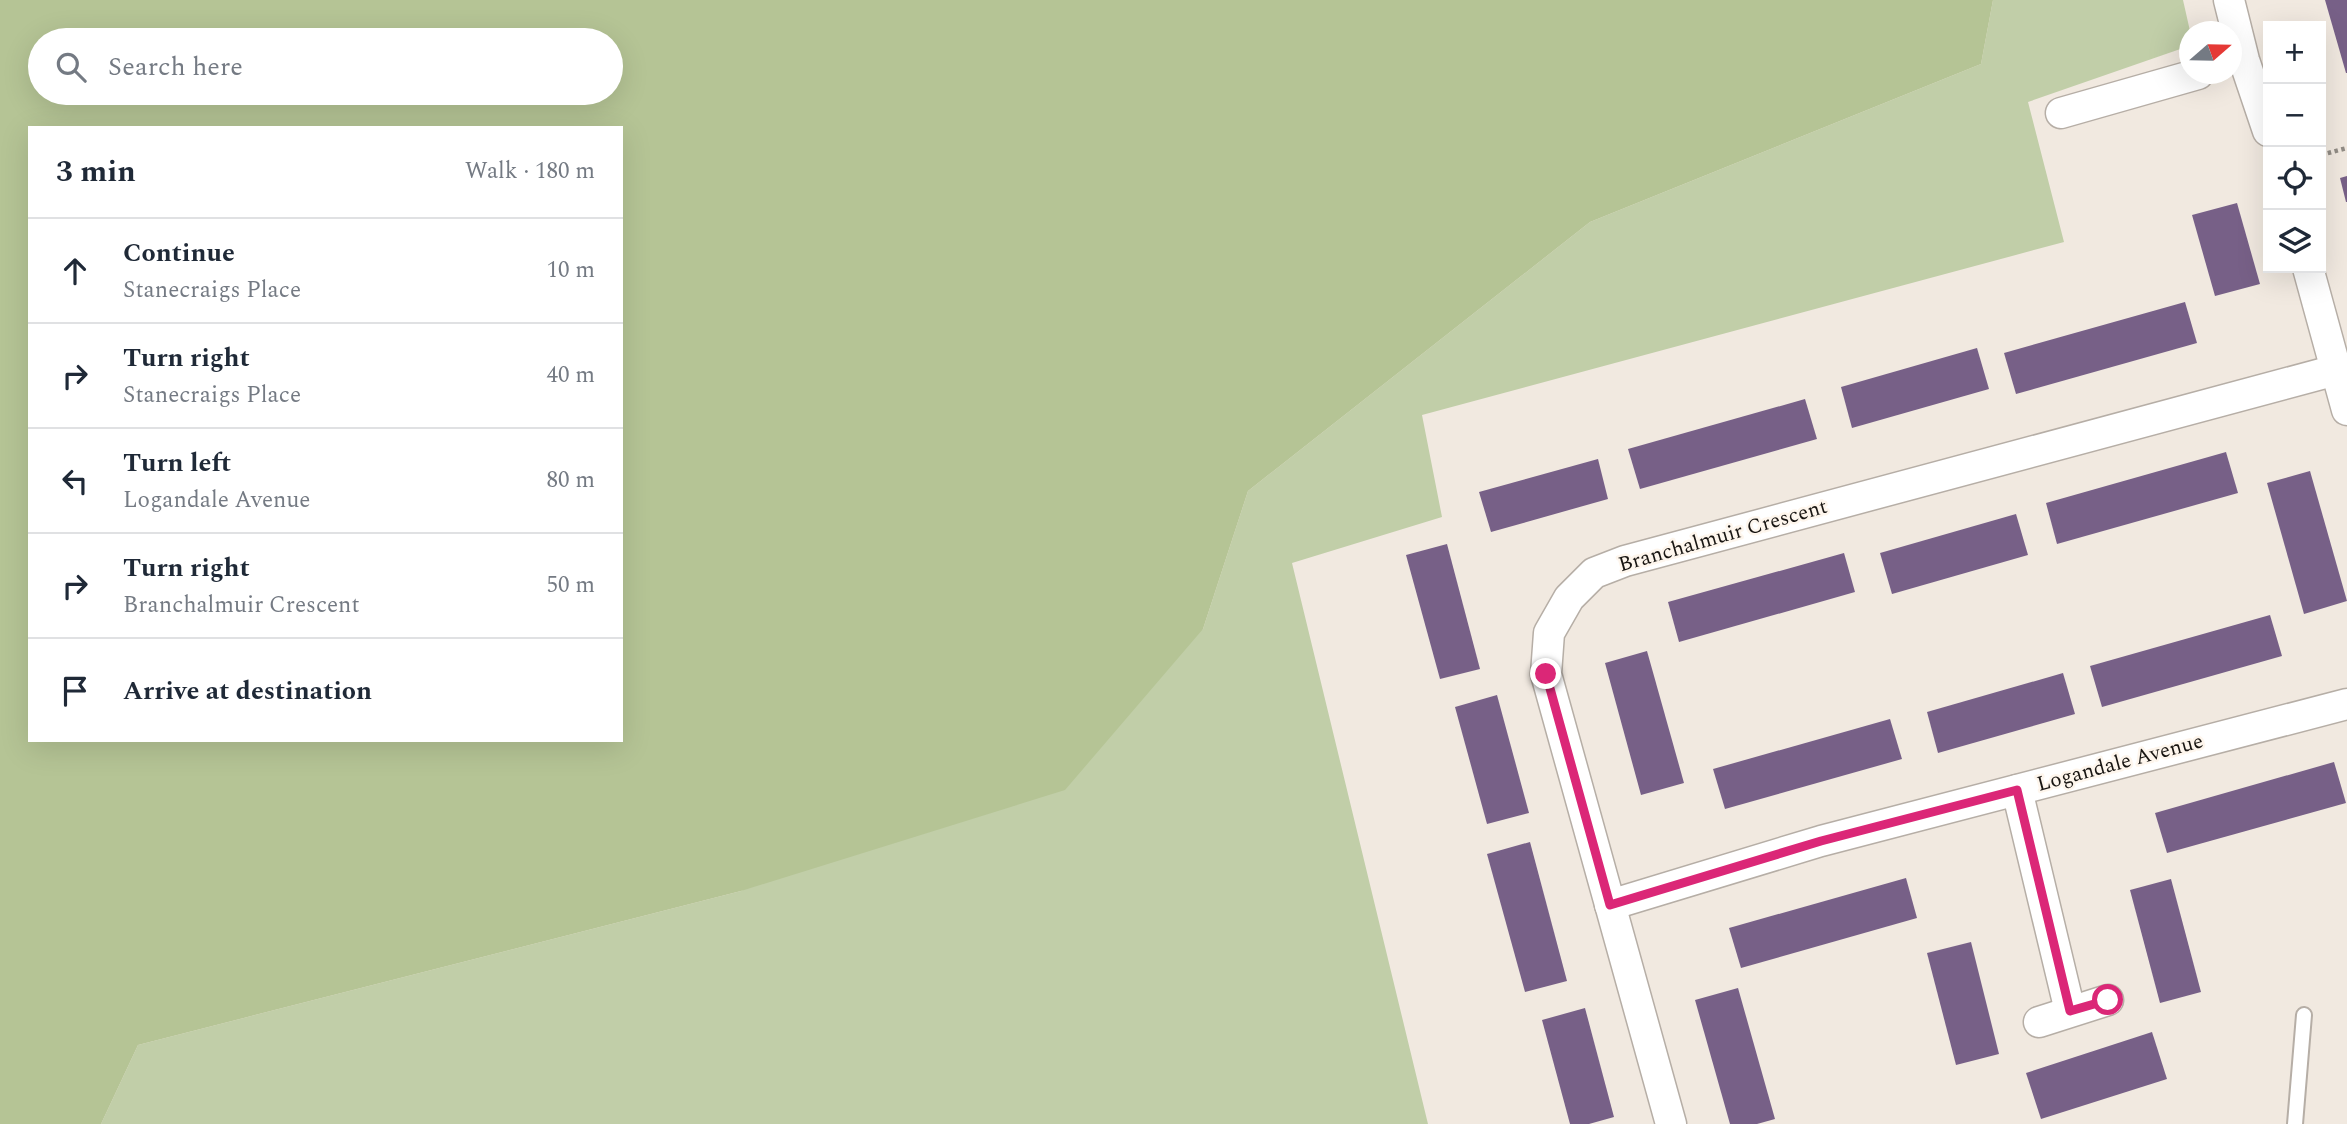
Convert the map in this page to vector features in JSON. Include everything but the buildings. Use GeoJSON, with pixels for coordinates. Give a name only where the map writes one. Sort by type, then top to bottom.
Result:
{"type":"FeatureCollection","features":[{"type":"Feature","properties":{"kind":"street"},"geometry":{"type":"LineString","coordinates":[[2228,0],[2231,21]]}},
{"type":"Feature","properties":{"kind":"street"},"geometry":{"type":"LineString","coordinates":[[2242,71],[2263,120]]}},
{"type":"Feature","properties":{"kind":"street"},"geometry":{"type":"LineString","coordinates":[[2061,113],[2179,79]]}},
{"type":"Feature","properties":{"kind":"street"},"geometry":{"type":"LineString","coordinates":[[2309,273],[2347,410]]}},
{"type":"Feature","properties":{"kind":"street","name":"Branchalmuir Crescent"},"geometry":{"type":"LineString","coordinates":[[1671,1124],[1546,674],[1549,633],[1569,598],[1594,573],[1625,561],[2336,370]]}},
{"type":"Feature","properties":{"kind":"street","name":"Logandale Avenue"},"geometry":{"type":"LineString","coordinates":[[1610,905],[1821,841],[2347,704]]}},
{"type":"Feature","properties":{"kind":"street"},"geometry":{"type":"LineString","coordinates":[[2017,790],[2070,1011]]}},
{"type":"Feature","properties":{"kind":"street"},"geometry":{"type":"LineString","coordinates":[[2039,1022],[2108,1000]]}},
{"type":"Feature","properties":{"kind":"lane"},"geometry":{"type":"LineString","coordinates":[[2294,1124],[2304,1015]]}},
{"type":"Feature","properties":{"kind":"path"},"geometry":{"type":"LineString","coordinates":[[2326,154],[2347,148]]}},
{"type":"Feature","properties":{"kind":"green space"},"geometry":{"type":"Polygon","coordinates":[[[0,0],[1993,0],[1981,64],[1590,222],[1248,491],[1203,629],[1065,790],[741,891],[138,1045],[101,1124],[0,1124],[0,0]]]}},
{"type":"Feature","properties":{"kind":"green space"},"geometry":{"type":"Polygon","coordinates":[[[1993,0],[2183,0],[2188,21],[2179,21],[2179,49],[2028,102],[2064,242],[1422,415],[1442,517],[1292,563],[1428,1124],[101,1124],[138,1045],[741,891],[1203,629],[1248,491],[1590,222],[1981,64],[1993,0]]]}},
{"type":"Feature","properties":{"kind":"route"},"geometry":{"type":"LineString","coordinates":[[1546,674],[1610,905],[1821,841],[2017,790],[2070,1011],[2108,1000]]}}]}
